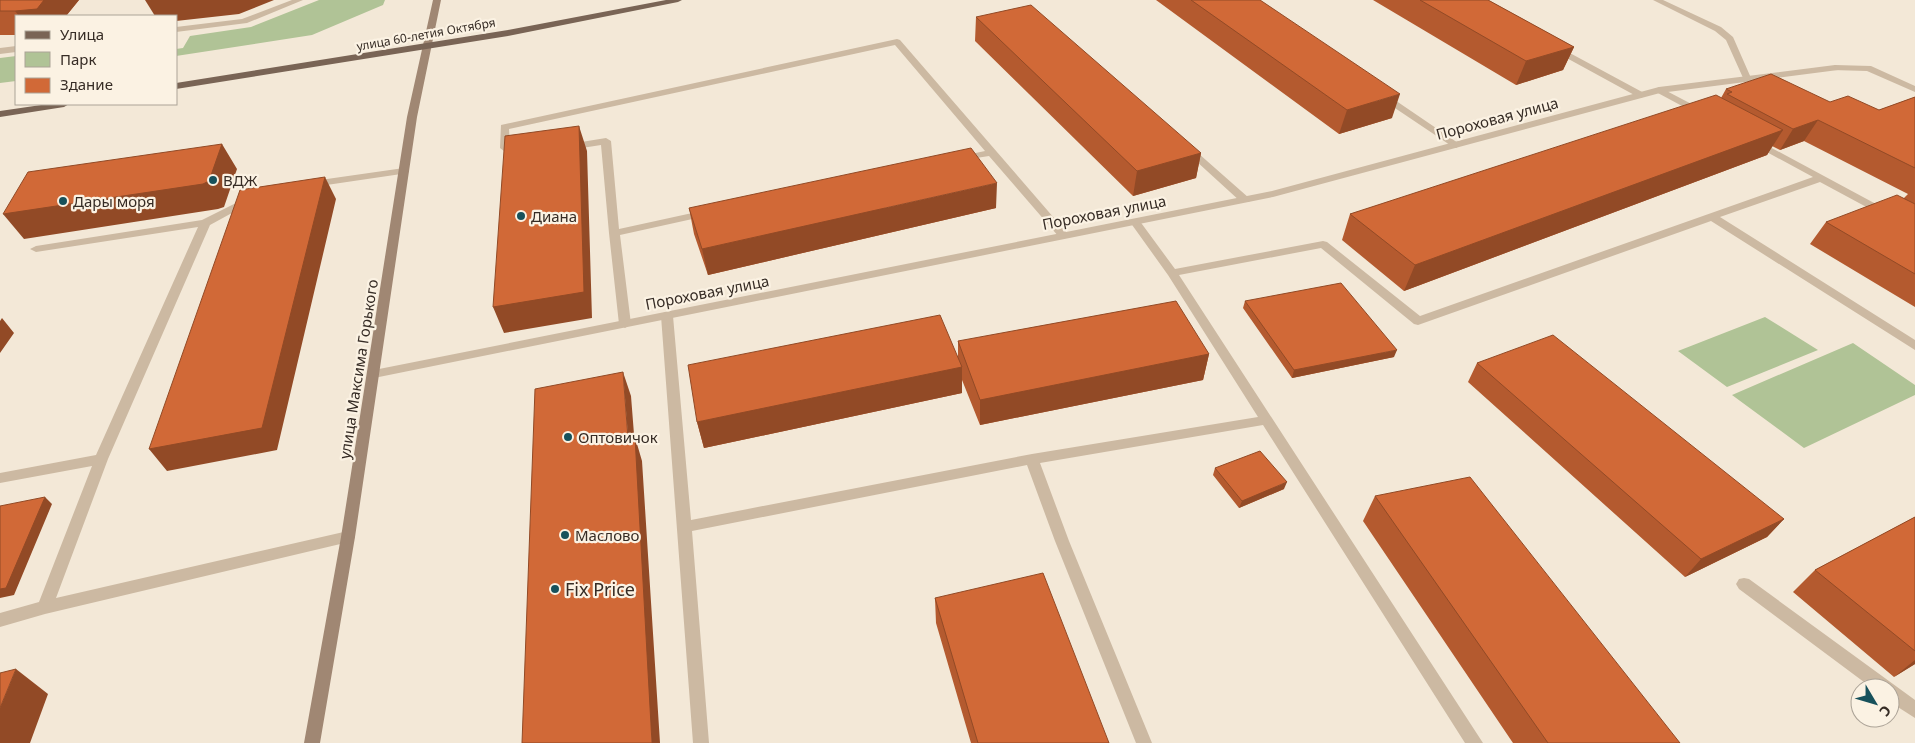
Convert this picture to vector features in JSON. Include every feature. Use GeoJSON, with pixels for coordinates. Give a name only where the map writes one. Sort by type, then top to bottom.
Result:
{"type":"FeatureCollection","features":[{"type":"Feature","properties":{"kind":"main road","name":"улица Максима Горького"},"geometry":{"type":"LineString","coordinates":[[312,743],[348,537],[412,117],[437,0]]}},
{"type":"Feature","properties":{"kind":"main road","name":"улица 60-летия Октября"},"geometry":{"type":"LineString","coordinates":[[178,86],[426,47],[678,0]]}},
{"type":"Feature","properties":{"kind":"main road"},"geometry":{"type":"LineString","coordinates":[[0,114],[58,105]]}},
{"type":"Feature","properties":{"kind":"street"},"geometry":{"type":"LineString","coordinates":[[178,30],[244,21],[299,0]]}},
{"type":"Feature","properties":{"kind":"street"},"geometry":{"type":"LineString","coordinates":[[1658,0],[1718,29],[1730,39],[1747,78]]}},
{"type":"Feature","properties":{"kind":"street"},"geometry":{"type":"LineString","coordinates":[[528,153],[518,154],[510,152],[505,148],[504,127],[897,42],[1063,235]]}},
{"type":"Feature","properties":{"kind":"street"},"geometry":{"type":"LineString","coordinates":[[1546,43],[1641,95]]}},
{"type":"Feature","properties":{"kind":"street"},"geometry":{"type":"LineString","coordinates":[[0,51],[15,49]]}},
{"type":"Feature","properties":{"kind":"street","name":"Пороховая улица"},"geometry":{"type":"LineString","coordinates":[[374,374],[1245,200],[1659,90],[1835,68],[1868,68],[1915,89]]}},
{"type":"Feature","properties":{"kind":"street"},"geometry":{"type":"LineString","coordinates":[[1374,89],[1456,145]]}},
{"type":"Feature","properties":{"kind":"street"},"geometry":{"type":"LineString","coordinates":[[1659,90],[1710,118]]}},
{"type":"Feature","properties":{"kind":"street"},"geometry":{"type":"LineString","coordinates":[[1745,136],[1915,229]]}},
{"type":"Feature","properties":{"kind":"street"},"geometry":{"type":"LineString","coordinates":[[557,148],[606,141],[614,233],[625,324]]}},
{"type":"Feature","properties":{"kind":"street"},"geometry":{"type":"LineString","coordinates":[[1180,142],[1245,200]]}},
{"type":"Feature","properties":{"kind":"street"},"geometry":{"type":"LineString","coordinates":[[946,162],[992,152]]}},
{"type":"Feature","properties":{"kind":"street"},"geometry":{"type":"LineString","coordinates":[[303,186],[404,171]]}},
{"type":"Feature","properties":{"kind":"street"},"geometry":{"type":"LineString","coordinates":[[1172,273],[1323,244],[1418,321],[1714,218],[1821,178]]}},
{"type":"Feature","properties":{"kind":"street"},"geometry":{"type":"LineString","coordinates":[[36,249],[205,223],[257,196]]}},
{"type":"Feature","properties":{"kind":"street"},"geometry":{"type":"LineString","coordinates":[[614,233],[721,210]]}},
{"type":"Feature","properties":{"kind":"street"},"geometry":{"type":"LineString","coordinates":[[1714,218],[1915,346]]}},
{"type":"Feature","properties":{"kind":"street"},"geometry":{"type":"LineString","coordinates":[[1134,222],[1172,273],[1475,743]]}},
{"type":"Feature","properties":{"kind":"street"},"geometry":{"type":"LineString","coordinates":[[45,607],[100,458],[205,223]]}},
{"type":"Feature","properties":{"kind":"street"},"geometry":{"type":"LineString","coordinates":[[667,316],[701,743]]}},
{"type":"Feature","properties":{"kind":"street"},"geometry":{"type":"LineString","coordinates":[[684,527],[1032,459],[1266,420]]}},
{"type":"Feature","properties":{"kind":"street"},"geometry":{"type":"LineString","coordinates":[[0,478],[100,458]]}},
{"type":"Feature","properties":{"kind":"street"},"geometry":{"type":"LineString","coordinates":[[1032,459],[1062,541],[1144,743]]}},
{"type":"Feature","properties":{"kind":"street"},"geometry":{"type":"LineString","coordinates":[[0,620],[45,607],[348,537]]}},
{"type":"Feature","properties":{"kind":"street"},"geometry":{"type":"LineString","coordinates":[[1744,584],[1871,678]]}},
{"type":"Feature","properties":{"kind":"street"},"geometry":{"type":"LineString","coordinates":[[1900,699],[1915,710]]}},
{"type":"Feature","properties":{"kind":"green space"},"geometry":{"type":"Polygon","coordinates":[[[319,0],[385,0],[383,5],[312,35],[178,56],[178,49],[183,48],[190,36],[251,27],[319,0]]]}},
{"type":"Feature","properties":{"kind":"green space"},"geometry":{"type":"Polygon","coordinates":[[[15,56],[15,81],[0,83],[0,58],[15,56]]]}},
{"type":"Feature","properties":{"kind":"green space"},"geometry":{"type":"Polygon","coordinates":[[[1765,317],[1818,350],[1727,387],[1678,351],[1765,317]]]}},
{"type":"Feature","properties":{"kind":"green space"},"geometry":{"type":"Polygon","coordinates":[[[1853,343],[1915,385],[1915,395],[1804,448],[1732,395],[1853,343]]]}},
{"type":"Feature","properties":{"kind":"building"},"geometry":{"type":"Polygon","coordinates":[[[0,0],[44,0],[37,9],[0,11],[0,0]]]}},
{"type":"Feature","properties":{"kind":"building"},"geometry":{"type":"Polygon","coordinates":[[[1191,0],[1260,0],[1400,94],[1347,110],[1191,0]]]}},
{"type":"Feature","properties":{"kind":"building"},"geometry":{"type":"Polygon","coordinates":[[[1420,0],[1488,0],[1574,47],[1526,61],[1420,0]]]}},
{"type":"Feature","properties":{"kind":"building"},"geometry":{"type":"Polygon","coordinates":[[[1031,5],[1201,153],[1137,171],[976,17],[1031,5]]]}},
{"type":"Feature","properties":{"kind":"building"},"geometry":{"type":"Polygon","coordinates":[[[1771,74],[1830,102],[1848,96],[1879,110],[1915,97],[1915,168],[1818,120],[1793,129],[1727,94],[1732,92],[1726,89],[1771,74]]]}},
{"type":"Feature","properties":{"kind":"building"},"geometry":{"type":"Polygon","coordinates":[[[1716,95],[1783,130],[1415,265],[1350,214],[1716,95]]]}},
{"type":"Feature","properties":{"kind":"building"},"geometry":{"type":"Polygon","coordinates":[[[579,126],[584,292],[493,307],[505,136],[579,126]]]}},
{"type":"Feature","properties":{"kind":"building"},"geometry":{"type":"Polygon","coordinates":[[[222,144],[209,181],[203,184],[3,214],[28,172],[222,144]]]}},
{"type":"Feature","properties":{"kind":"building"},"geometry":{"type":"Polygon","coordinates":[[[971,148],[997,183],[702,249],[689,208],[971,148]]]}},
{"type":"Feature","properties":{"kind":"building"},"geometry":{"type":"Polygon","coordinates":[[[325,177],[262,428],[149,449],[240,190],[325,177]]]}},
{"type":"Feature","properties":{"kind":"building"},"geometry":{"type":"Polygon","coordinates":[[[1897,195],[1915,204],[1915,274],[1826,222],[1897,195]]]}},
{"type":"Feature","properties":{"kind":"building"},"geometry":{"type":"Polygon","coordinates":[[[1341,283],[1397,350],[1294,370],[1245,301],[1341,283]]]}},
{"type":"Feature","properties":{"kind":"building"},"geometry":{"type":"Polygon","coordinates":[[[1176,301],[1209,354],[980,400],[958,341],[1176,301]]]}},
{"type":"Feature","properties":{"kind":"building"},"geometry":{"type":"Polygon","coordinates":[[[940,315],[962,367],[697,422],[688,365],[940,315]]]}},
{"type":"Feature","properties":{"kind":"building"},"geometry":{"type":"Polygon","coordinates":[[[1553,335],[1784,519],[1701,559],[1477,363],[1553,335]]]}},
{"type":"Feature","properties":{"kind":"building"},"geometry":{"type":"Polygon","coordinates":[[[623,372],[628,438],[635,437],[652,743],[522,743],[535,389],[623,372]]]}},
{"type":"Feature","properties":{"kind":"building"},"geometry":{"type":"Polygon","coordinates":[[[1260,451],[1287,482],[1242,501],[1215,468],[1260,451]]]}},
{"type":"Feature","properties":{"kind":"building"},"geometry":{"type":"Polygon","coordinates":[[[1470,477],[1680,743],[1548,743],[1375,496],[1470,477]]]}},
{"type":"Feature","properties":{"kind":"building"},"geometry":{"type":"Polygon","coordinates":[[[45,497],[6,588],[0,589],[0,506],[45,497]]]}},
{"type":"Feature","properties":{"kind":"building"},"geometry":{"type":"Polygon","coordinates":[[[1915,517],[1915,651],[1815,570],[1915,517]]]}},
{"type":"Feature","properties":{"kind":"building"},"geometry":{"type":"Polygon","coordinates":[[[1043,573],[1109,743],[978,743],[935,598],[1043,573]]]}},
{"type":"Feature","properties":{"kind":"building"},"geometry":{"type":"Polygon","coordinates":[[[16,669],[0,708],[0,673],[16,669]]]}},
{"type":"Feature","properties":{"kind":"place","name":"ВДЖ"},"geometry":{"type":"Point","coordinates":[213,180]}},
{"type":"Feature","properties":{"kind":"place","name":"Дары моря"},"geometry":{"type":"Point","coordinates":[63,201]}},
{"type":"Feature","properties":{"kind":"place","name":"Диана"},"geometry":{"type":"Point","coordinates":[521,216]}},
{"type":"Feature","properties":{"kind":"place","name":"Оптовичок"},"geometry":{"type":"Point","coordinates":[568,437]}},
{"type":"Feature","properties":{"kind":"place","name":"Маслово"},"geometry":{"type":"Point","coordinates":[565,535]}},
{"type":"Feature","properties":{"kind":"place","name":"Fix Price"},"geometry":{"type":"Point","coordinates":[555,589]}}]}
